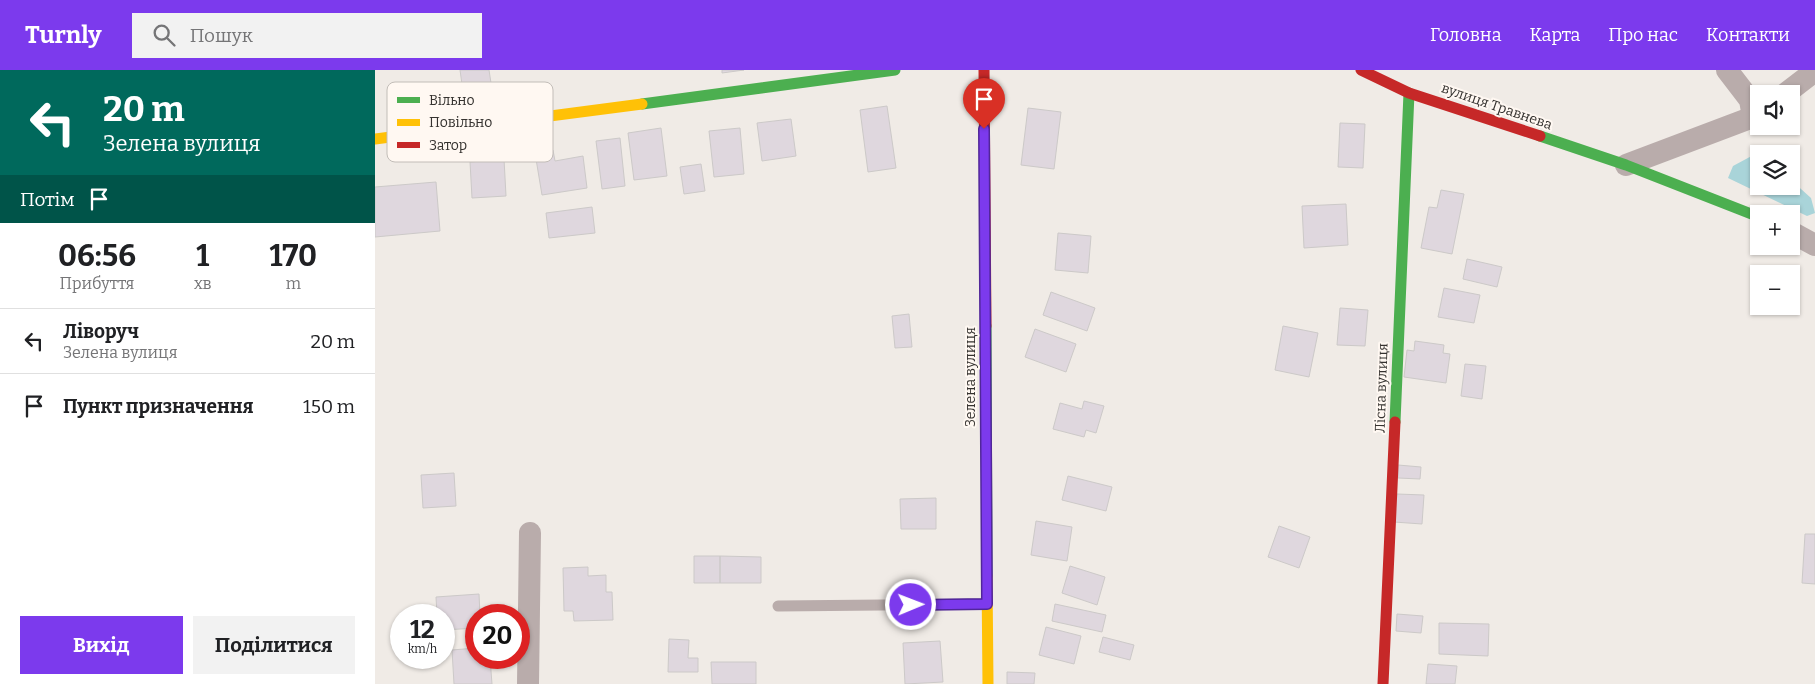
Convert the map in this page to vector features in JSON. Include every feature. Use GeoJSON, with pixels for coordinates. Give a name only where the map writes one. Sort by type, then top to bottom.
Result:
{"type":"FeatureCollection","features":[{"type":"Feature","properties":{"kind":"street"},"geometry":{"type":"LineString","coordinates":[[553,115],[895,70]]}},
{"type":"Feature","properties":{"kind":"street","name":"Зелена вулиця"},"geometry":{"type":"LineString","coordinates":[[984,70],[988,684]]}},
{"type":"Feature","properties":{"kind":"street","name":"вулиця Травнева"},"geometry":{"type":"LineString","coordinates":[[1361,70],[1409,92],[1626,165],[1750,213]]}},
{"type":"Feature","properties":{"kind":"street"},"geometry":{"type":"LineString","coordinates":[[1727,70],[1750,100]]}},
{"type":"Feature","properties":{"kind":"street"},"geometry":{"type":"LineString","coordinates":[[1797,85],[1815,71]]}},
{"type":"Feature","properties":{"kind":"street","name":"Лісна вулиця"},"geometry":{"type":"LineString","coordinates":[[1383,684],[1409,92]]}},
{"type":"Feature","properties":{"kind":"street"},"geometry":{"type":"LineString","coordinates":[[1626,165],[1750,117]]}},
{"type":"Feature","properties":{"kind":"street"},"geometry":{"type":"LineString","coordinates":[[1800,236],[1815,244]]}},
{"type":"Feature","properties":{"kind":"street"},"geometry":{"type":"LineString","coordinates":[[528,684],[530,533]]}},
{"type":"Feature","properties":{"kind":"lane"},"geometry":{"type":"LineString","coordinates":[[779,606],[987,604]]}},
{"type":"Feature","properties":{"kind":"water"},"geometry":{"type":"Polygon","coordinates":[[[1750,157],[1750,189],[1728,178],[1733,166],[1750,157]]]}},
{"type":"Feature","properties":{"kind":"water"},"geometry":{"type":"Polygon","coordinates":[[[1800,188],[1811,198],[1815,213],[1807,216],[1800,213],[1800,205],[1784,205],[1763,195],[1800,195],[1800,188]]]}},
{"type":"Feature","properties":{"kind":"building"},"geometry":{"type":"Polygon","coordinates":[[[460,70],[489,70],[491,82],[462,82],[460,70]]]}},
{"type":"Feature","properties":{"kind":"building"},"geometry":{"type":"Polygon","coordinates":[[[722,70],[744,70],[722,73],[722,70]]]}},
{"type":"Feature","properties":{"kind":"building"},"geometry":{"type":"Polygon","coordinates":[[[887,106],[896,168],[868,172],[860,110],[887,106]]]}},
{"type":"Feature","properties":{"kind":"building"},"geometry":{"type":"Polygon","coordinates":[[[1028,108],[1061,112],[1054,169],[1021,165],[1028,108]]]}},
{"type":"Feature","properties":{"kind":"building"},"geometry":{"type":"Polygon","coordinates":[[[791,119],[796,156],[762,161],[757,123],[791,119]]]}},
{"type":"Feature","properties":{"kind":"building"},"geometry":{"type":"Polygon","coordinates":[[[1340,123],[1365,124],[1363,168],[1338,167],[1340,123]]]}},
{"type":"Feature","properties":{"kind":"building"},"geometry":{"type":"Polygon","coordinates":[[[661,128],[667,176],[634,180],[628,133],[661,128]]]}},
{"type":"Feature","properties":{"kind":"building"},"geometry":{"type":"Polygon","coordinates":[[[740,128],[744,174],[714,177],[709,131],[740,128]]]}},
{"type":"Feature","properties":{"kind":"building"},"geometry":{"type":"Polygon","coordinates":[[[620,138],[625,186],[602,189],[596,141],[620,138]]]}},
{"type":"Feature","properties":{"kind":"building"},"geometry":{"type":"Polygon","coordinates":[[[553,150],[555,161],[583,156],[587,188],[542,195],[536,162],[553,162],[553,150]]]}},
{"type":"Feature","properties":{"kind":"building"},"geometry":{"type":"Polygon","coordinates":[[[470,162],[504,162],[506,196],[472,198],[470,162]]]}},
{"type":"Feature","properties":{"kind":"building"},"geometry":{"type":"Polygon","coordinates":[[[701,164],[705,191],[684,194],[680,167],[701,164]]]}},
{"type":"Feature","properties":{"kind":"building"},"geometry":{"type":"Polygon","coordinates":[[[436,182],[440,231],[375,237],[375,187],[436,182]]]}},
{"type":"Feature","properties":{"kind":"building"},"geometry":{"type":"Polygon","coordinates":[[[1441,190],[1464,194],[1452,254],[1421,248],[1429,207],[1437,208],[1441,190]]]}},
{"type":"Feature","properties":{"kind":"building"},"geometry":{"type":"Polygon","coordinates":[[[1346,204],[1348,245],[1304,248],[1302,206],[1346,204]]]}},
{"type":"Feature","properties":{"kind":"building"},"geometry":{"type":"Polygon","coordinates":[[[592,207],[595,233],[549,238],[546,213],[592,207]]]}},
{"type":"Feature","properties":{"kind":"building"},"geometry":{"type":"Polygon","coordinates":[[[1058,233],[1091,236],[1088,273],[1055,270],[1058,233]]]}},
{"type":"Feature","properties":{"kind":"building"},"geometry":{"type":"Polygon","coordinates":[[[1467,259],[1502,267],[1497,287],[1463,279],[1467,259]]]}},
{"type":"Feature","properties":{"kind":"building"},"geometry":{"type":"Polygon","coordinates":[[[1444,288],[1480,295],[1474,323],[1438,317],[1444,288]]]}},
{"type":"Feature","properties":{"kind":"building"},"geometry":{"type":"Polygon","coordinates":[[[1051,292],[1095,308],[1087,331],[1043,315],[1051,292]]]}},
{"type":"Feature","properties":{"kind":"building"},"geometry":{"type":"Polygon","coordinates":[[[1340,308],[1368,310],[1365,346],[1337,345],[1340,308]]]}},
{"type":"Feature","properties":{"kind":"building"},"geometry":{"type":"Polygon","coordinates":[[[909,314],[912,347],[895,348],[892,316],[909,314]]]}},
{"type":"Feature","properties":{"kind":"building"},"geometry":{"type":"Polygon","coordinates":[[[1283,326],[1318,333],[1309,377],[1275,370],[1283,326]]]}},
{"type":"Feature","properties":{"kind":"building"},"geometry":{"type":"Polygon","coordinates":[[[1035,329],[1076,344],[1066,372],[1025,357],[1035,329]]]}},
{"type":"Feature","properties":{"kind":"building"},"geometry":{"type":"Polygon","coordinates":[[[1415,341],[1444,345],[1443,353],[1450,354],[1446,383],[1404,377],[1407,350],[1414,351],[1415,341]]]}},
{"type":"Feature","properties":{"kind":"building"},"geometry":{"type":"Polygon","coordinates":[[[1465,364],[1486,366],[1482,399],[1461,396],[1465,364]]]}},
{"type":"Feature","properties":{"kind":"building"},"geometry":{"type":"Polygon","coordinates":[[[1084,401],[1104,406],[1096,433],[1086,430],[1084,437],[1053,429],[1060,403],[1082,409],[1084,401]]]}},
{"type":"Feature","properties":{"kind":"building"},"geometry":{"type":"Polygon","coordinates":[[[1398,465],[1421,467],[1420,479],[1398,478],[1398,465]]]}},
{"type":"Feature","properties":{"kind":"building"},"geometry":{"type":"Polygon","coordinates":[[[454,473],[456,506],[423,508],[421,475],[454,473]]]}},
{"type":"Feature","properties":{"kind":"building"},"geometry":{"type":"Polygon","coordinates":[[[1068,476],[1112,487],[1106,511],[1062,500],[1068,476]]]}},
{"type":"Feature","properties":{"kind":"building"},"geometry":{"type":"Polygon","coordinates":[[[1397,494],[1424,495],[1422,524],[1394,522],[1397,494]]]}},
{"type":"Feature","properties":{"kind":"building"},"geometry":{"type":"Polygon","coordinates":[[[936,498],[936,529],[901,529],[900,499],[936,498]]]}},
{"type":"Feature","properties":{"kind":"building"},"geometry":{"type":"Polygon","coordinates":[[[1036,521],[1072,527],[1067,561],[1031,555],[1036,521]]]}},
{"type":"Feature","properties":{"kind":"building"},"geometry":{"type":"Polygon","coordinates":[[[1279,526],[1310,537],[1299,568],[1268,557],[1279,526]]]}},
{"type":"Feature","properties":{"kind":"building"},"geometry":{"type":"Polygon","coordinates":[[[1805,534],[1815,534],[1815,584],[1802,583],[1805,534]]]}},
{"type":"Feature","properties":{"kind":"building"},"geometry":{"type":"Polygon","coordinates":[[[694,556],[720,556],[720,583],[694,583],[694,556]]]}},
{"type":"Feature","properties":{"kind":"building"},"geometry":{"type":"Polygon","coordinates":[[[720,556],[761,557],[761,583],[720,583],[720,556]]]}},
{"type":"Feature","properties":{"kind":"building"},"geometry":{"type":"Polygon","coordinates":[[[1070,566],[1105,577],[1097,605],[1062,593],[1070,566]]]}},
{"type":"Feature","properties":{"kind":"building"},"geometry":{"type":"Polygon","coordinates":[[[588,567],[588,576],[606,575],[606,592],[612,592],[613,620],[574,621],[573,611],[564,611],[563,568],[588,567]]]}},
{"type":"Feature","properties":{"kind":"building"},"geometry":{"type":"Polygon","coordinates":[[[479,594],[479,604],[465,604],[465,629],[455,629],[455,604],[436,604],[436,597],[479,594]]]}},
{"type":"Feature","properties":{"kind":"building"},"geometry":{"type":"Polygon","coordinates":[[[1055,604],[1106,615],[1102,632],[1052,621],[1055,604]]]}},
{"type":"Feature","properties":{"kind":"building"},"geometry":{"type":"Polygon","coordinates":[[[1397,614],[1423,616],[1421,633],[1396,631],[1397,614]]]}},
{"type":"Feature","properties":{"kind":"building"},"geometry":{"type":"Polygon","coordinates":[[[1439,623],[1489,624],[1488,656],[1439,654],[1439,623]]]}},
{"type":"Feature","properties":{"kind":"building"},"geometry":{"type":"Polygon","coordinates":[[[1046,627],[1081,636],[1074,664],[1039,655],[1046,627]]]}},
{"type":"Feature","properties":{"kind":"building"},"geometry":{"type":"Polygon","coordinates":[[[1103,637],[1134,645],[1130,660],[1099,652],[1103,637]]]}},
{"type":"Feature","properties":{"kind":"building"},"geometry":{"type":"Polygon","coordinates":[[[669,639],[689,640],[688,658],[698,658],[698,672],[668,672],[669,639]]]}},
{"type":"Feature","properties":{"kind":"building"},"geometry":{"type":"Polygon","coordinates":[[[940,641],[943,682],[905,684],[903,643],[940,641]]]}},
{"type":"Feature","properties":{"kind":"building"},"geometry":{"type":"Polygon","coordinates":[[[465,649],[465,669],[491,669],[492,684],[454,684],[455,650],[465,649]]]}},
{"type":"Feature","properties":{"kind":"building"},"geometry":{"type":"Polygon","coordinates":[[[711,662],[756,662],[756,684],[712,684],[711,662]]]}},
{"type":"Feature","properties":{"kind":"building"},"geometry":{"type":"Polygon","coordinates":[[[1428,664],[1457,666],[1455,684],[1426,684],[1428,664]]]}},
{"type":"Feature","properties":{"kind":"building"},"geometry":{"type":"Polygon","coordinates":[[[1007,672],[1035,673],[1034,684],[1007,684],[1007,672]]]}},
{"type":"Feature","properties":{"kind":"traffic: fast"},"geometry":{"type":"LineString","coordinates":[[642,104],[895,70]]}},
{"type":"Feature","properties":{"kind":"traffic: fast"},"geometry":{"type":"LineString","coordinates":[[1395,422],[1409,93]]}},
{"type":"Feature","properties":{"kind":"traffic: fast"},"geometry":{"type":"LineString","coordinates":[[1540,136],[1626,165],[1750,213]]}},
{"type":"Feature","properties":{"kind":"traffic: fast"},"geometry":{"type":"LineString","coordinates":[[986,326],[987,576]]}},
{"type":"Feature","properties":{"kind":"traffic: slow"},"geometry":{"type":"LineString","coordinates":[[553,116],[642,104]]}},
{"type":"Feature","properties":{"kind":"traffic: slow"},"geometry":{"type":"LineString","coordinates":[[375,139],[387,137]]}},
{"type":"Feature","properties":{"kind":"traffic: slow"},"geometry":{"type":"LineString","coordinates":[[987,576],[988,684]]}},
{"type":"Feature","properties":{"kind":"traffic: jam"},"geometry":{"type":"LineString","coordinates":[[984,70],[986,326]]}},
{"type":"Feature","properties":{"kind":"traffic: jam"},"geometry":{"type":"LineString","coordinates":[[1361,70],[1409,93],[1540,136]]}},
{"type":"Feature","properties":{"kind":"traffic: jam"},"geometry":{"type":"LineString","coordinates":[[1383,684],[1395,422]]}},
{"type":"Feature","properties":{"kind":"route"},"geometry":{"type":"LineString","coordinates":[[911,605],[987,604],[984,129]]}}]}
